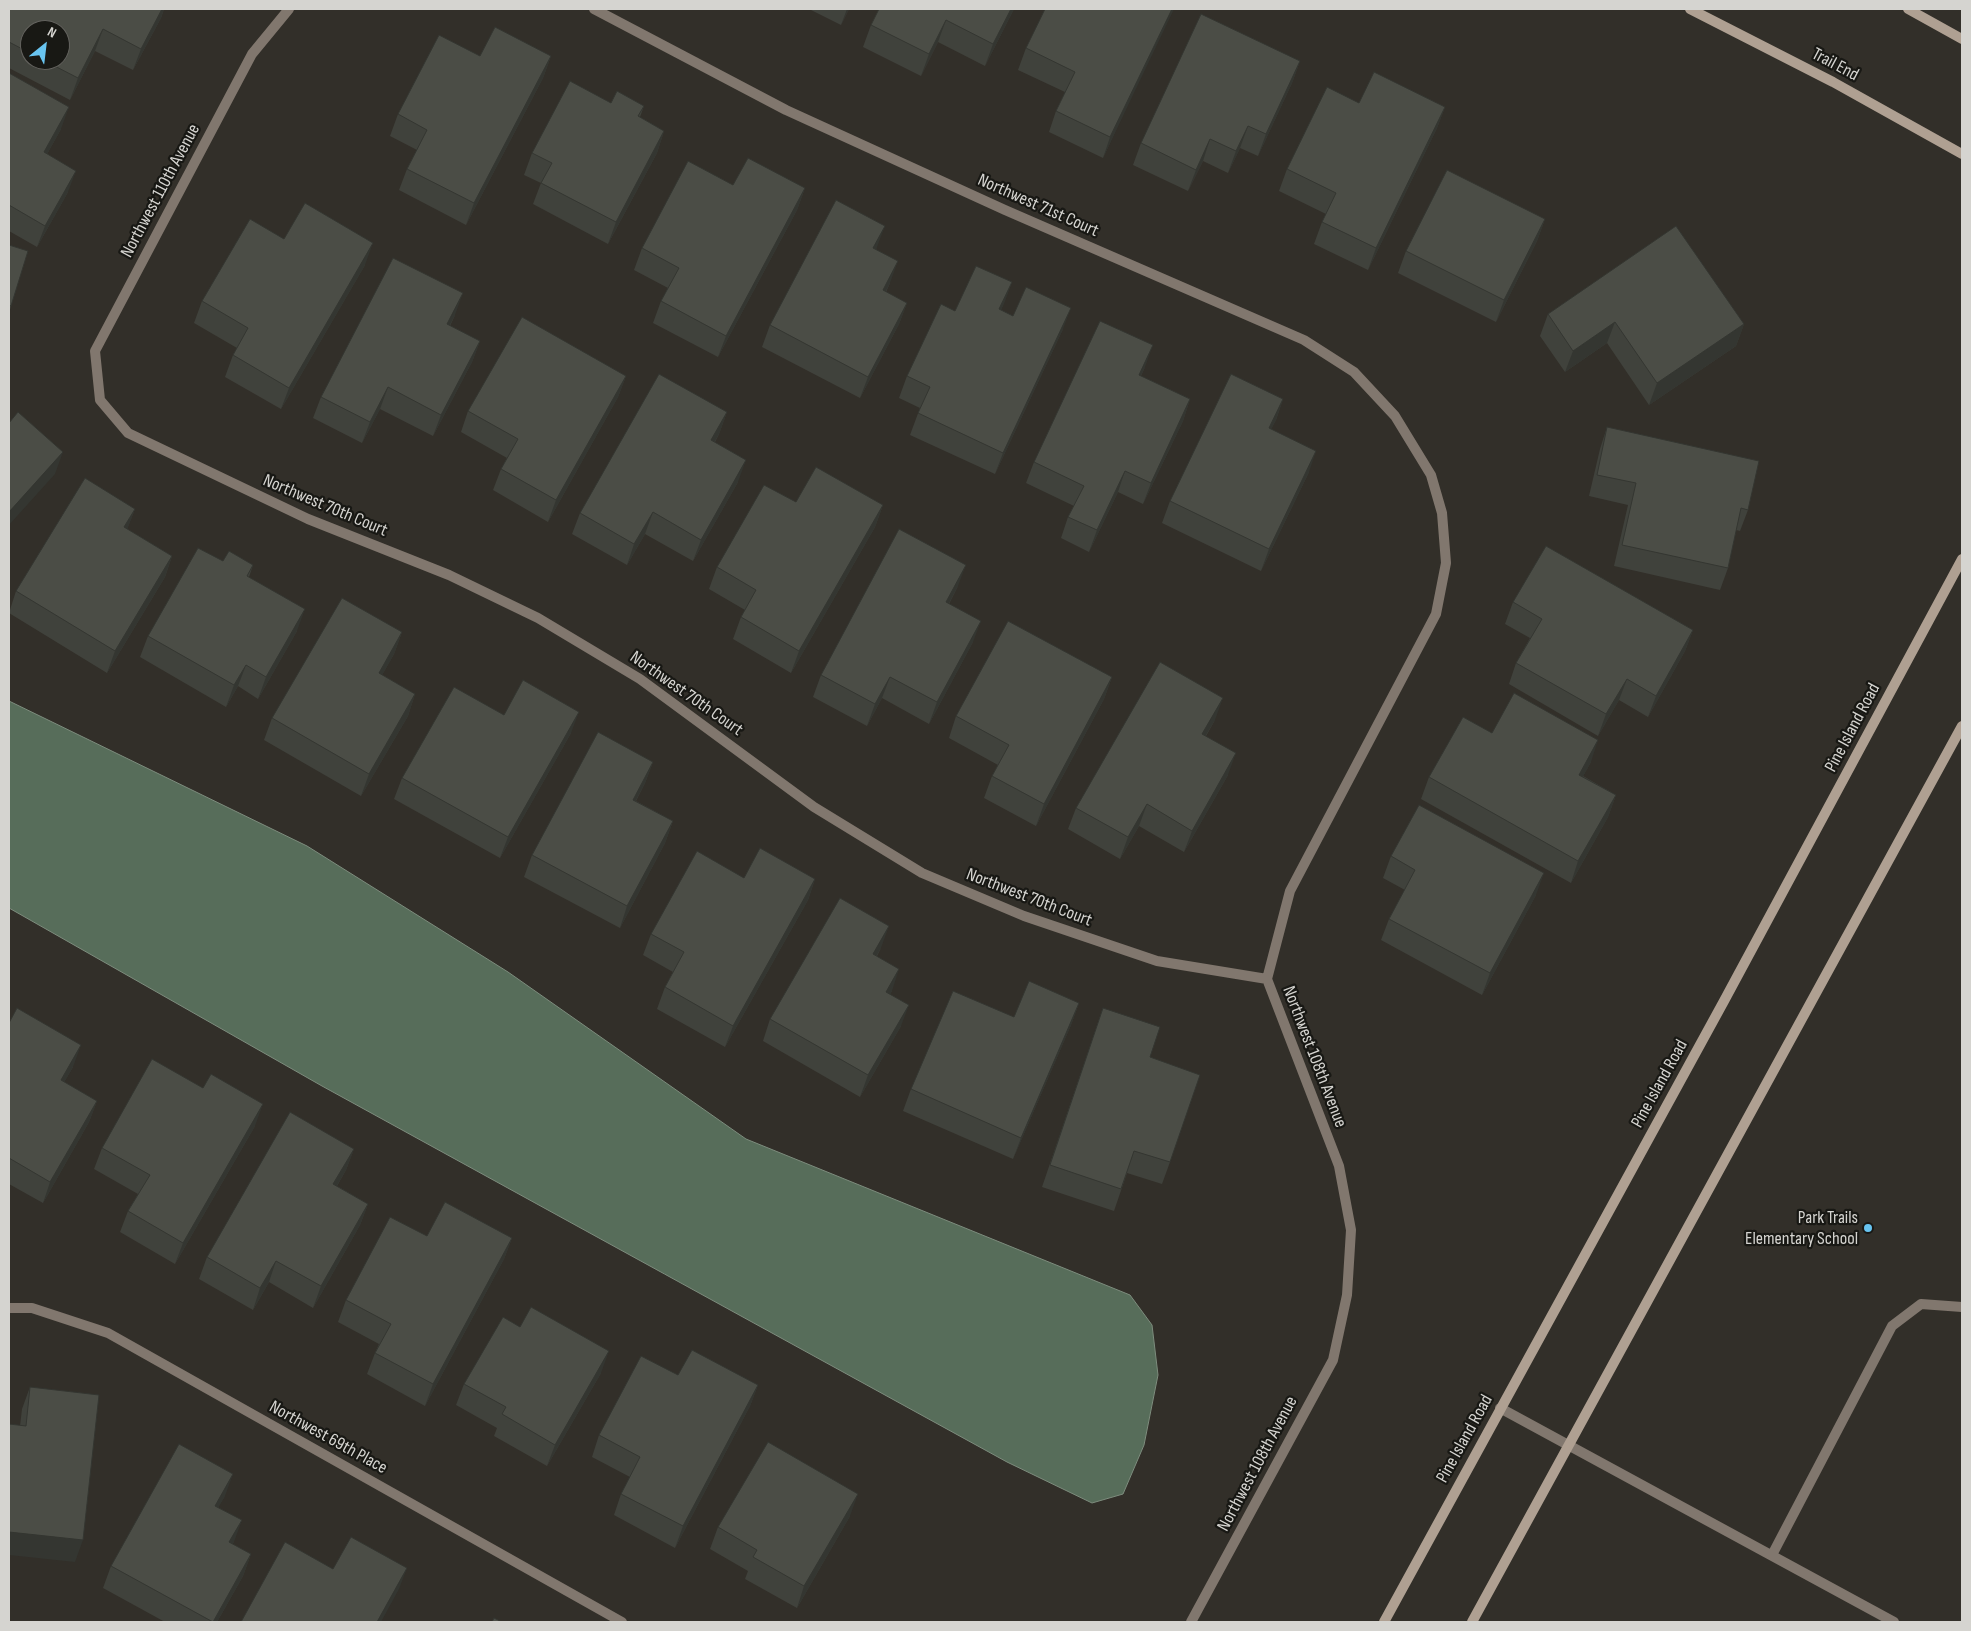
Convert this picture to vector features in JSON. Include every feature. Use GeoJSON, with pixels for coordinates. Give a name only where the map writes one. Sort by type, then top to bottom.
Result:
{"type":"FeatureCollection","features":[{"type":"Feature","properties":{"kind":"main road","name":"Trail End"},"geometry":{"type":"LineString","coordinates":[[1690,9],[1833,82],[1962,154]]}},
{"type":"Feature","properties":{"kind":"main road"},"geometry":{"type":"LineString","coordinates":[[1908,9],[1962,39]]}},
{"type":"Feature","properties":{"kind":"main road","name":"Pine Island Road"},"geometry":{"type":"LineString","coordinates":[[1384,1622],[1729,993],[1962,559]]}},
{"type":"Feature","properties":{"kind":"main road"},"geometry":{"type":"LineString","coordinates":[[1472,1622],[1962,726]]}},
{"type":"Feature","properties":{"kind":"street","name":"Northwest 110th Avenue"},"geometry":{"type":"LineString","coordinates":[[100,400],[95,351],[252,54],[289,9]]}},
{"type":"Feature","properties":{"kind":"street","name":"Northwest 71st Court"},"geometry":{"type":"LineString","coordinates":[[594,9],[786,110],[1005,210],[1304,340],[1354,372],[1360,378],[1395,416],[1431,475]]}},
{"type":"Feature","properties":{"kind":"street","name":"Northwest 70th Court"},"geometry":{"type":"LineString","coordinates":[[100,400],[128,433],[308,519],[449,576],[538,618],[640,678],[814,807],[922,873],[1024,916],[1157,961],[1267,979]]}},
{"type":"Feature","properties":{"kind":"street","name":"Northwest 108th Avenue"},"geometry":{"type":"LineString","coordinates":[[1191,1622],[1333,1360],[1347,1295],[1351,1230],[1339,1166],[1267,979],[1290,891],[1436,614],[1446,563],[1442,513],[1431,475]]}},
{"type":"Feature","properties":{"kind":"street"},"geometry":{"type":"LineString","coordinates":[[1772,1555],[1892,1326],[1921,1304],[1962,1307]]}},
{"type":"Feature","properties":{"kind":"street","name":"Northwest 69th Place"},"geometry":{"type":"LineString","coordinates":[[9,1308],[32,1308],[108,1333],[622,1622]]}},
{"type":"Feature","properties":{"kind":"street"},"geometry":{"type":"LineString","coordinates":[[1500,1408],[1894,1622]]}},
{"type":"Feature","properties":{"kind":"shaded area"},"geometry":{"type":"Polygon","coordinates":[[[9,701],[307,846],[508,972],[746,1139],[1130,1295],[1152,1325],[1158,1375],[1144,1445],[1123,1494],[1092,1503],[1007,1462],[322,1086],[9,908],[9,701]]]}},
{"type":"Feature","properties":{"kind":"building"},"geometry":{"type":"Polygon","coordinates":[[[9,9],[162,9],[141,49],[103,29],[78,78],[62,70],[70,70],[70,20],[20,20],[20,48],[9,42],[9,9]]]}},
{"type":"Feature","properties":{"kind":"building"},"geometry":{"type":"Polygon","coordinates":[[[879,9],[1011,9],[993,44],[946,20],[929,54],[871,25],[879,9]]]}},
{"type":"Feature","properties":{"kind":"building"},"geometry":{"type":"Polygon","coordinates":[[[1045,9],[1172,9],[1110,137],[1056,111],[1075,72],[1026,48],[1045,9]]]}},
{"type":"Feature","properties":{"kind":"building"},"geometry":{"type":"Polygon","coordinates":[[[1201,14],[1300,61],[1266,134],[1248,126],[1236,151],[1210,139],[1196,170],[1141,143],[1201,14]]]}},
{"type":"Feature","properties":{"kind":"building"},"geometry":{"type":"Polygon","coordinates":[[[495,27],[551,56],[474,203],[407,169],[427,130],[398,114],[439,35],[480,56],[495,27]]]}},
{"type":"Feature","properties":{"kind":"building"},"geometry":{"type":"Polygon","coordinates":[[[1374,72],[1445,107],[1376,248],[1322,222],[1336,193],[1287,169],[1327,87],[1359,103],[1374,72]]]}},
{"type":"Feature","properties":{"kind":"building"},"geometry":{"type":"Polygon","coordinates":[[[9,73],[69,107],[44,152],[76,171],[45,226],[9,205],[9,73]]]}},
{"type":"Feature","properties":{"kind":"building"},"geometry":{"type":"Polygon","coordinates":[[[570,81],[611,103],[617,91],[644,106],[638,116],[664,131],[616,222],[541,183],[552,163],[532,153],[570,81]]]}},
{"type":"Feature","properties":{"kind":"building"},"geometry":{"type":"Polygon","coordinates":[[[748,158],[805,188],[726,336],[661,301],[679,268],[642,248],[688,161],[733,185],[748,158]]]}},
{"type":"Feature","properties":{"kind":"building"},"geometry":{"type":"Polygon","coordinates":[[[1447,170],[1545,219],[1504,300],[1406,251],[1447,170]]]}},
{"type":"Feature","properties":{"kind":"building"},"geometry":{"type":"Polygon","coordinates":[[[836,200],[885,226],[873,248],[898,261],[883,290],[907,303],[868,377],[770,325],[836,200]]]}},
{"type":"Feature","properties":{"kind":"building"},"geometry":{"type":"Polygon","coordinates":[[[305,203],[373,243],[289,388],[233,355],[248,328],[202,301],[250,219],[284,239],[305,203]]]}},
{"type":"Feature","properties":{"kind":"building"},"geometry":{"type":"Polygon","coordinates":[[[1676,226],[1744,324],[1657,383],[1615,322],[1573,351],[1548,314],[1676,226]]]}},
{"type":"Feature","properties":{"kind":"building"},"geometry":{"type":"Polygon","coordinates":[[[9,245],[28,251],[11,306],[9,305],[9,245]]]}},
{"type":"Feature","properties":{"kind":"building"},"geometry":{"type":"Polygon","coordinates":[[[393,258],[463,293],[447,324],[480,341],[441,415],[388,387],[370,422],[321,397],[393,258]]]}},
{"type":"Feature","properties":{"kind":"building"},"geometry":{"type":"Polygon","coordinates":[[[976,266],[1012,282],[999,309],[1013,316],[1026,287],[1071,308],[1003,453],[918,413],[930,387],[907,376],[941,304],[955,311],[976,266]]]}},
{"type":"Feature","properties":{"kind":"building"},"geometry":{"type":"Polygon","coordinates":[[[522,317],[626,376],[556,500],[501,469],[518,439],[468,411],[522,317]]]}},
{"type":"Feature","properties":{"kind":"building"},"geometry":{"type":"Polygon","coordinates":[[[1100,321],[1153,345],[1139,375],[1190,399],[1151,483],[1125,471],[1097,530],[1068,517],[1084,486],[1034,462],[1100,321]]]}},
{"type":"Feature","properties":{"kind":"building"},"geometry":{"type":"Polygon","coordinates":[[[659,374],[727,412],[711,440],[746,460],[701,540],[653,512],[634,544],[580,513],[659,374]]]}},
{"type":"Feature","properties":{"kind":"building"},"geometry":{"type":"Polygon","coordinates":[[[1231,374],[1283,399],[1269,428],[1316,451],[1269,549],[1170,501],[1231,374]]]}},
{"type":"Feature","properties":{"kind":"building"},"geometry":{"type":"Polygon","coordinates":[[[18,412],[63,452],[9,512],[9,423],[18,412]]]}},
{"type":"Feature","properties":{"kind":"building"},"geometry":{"type":"Polygon","coordinates":[[[1607,427],[1759,461],[1748,510],[1741,508],[1728,568],[1622,545],[1636,483],[1597,475],[1607,427]]]}},
{"type":"Feature","properties":{"kind":"building"},"geometry":{"type":"Polygon","coordinates":[[[816,467],[883,505],[799,651],[741,617],[756,590],[717,567],[764,485],[796,502],[816,467]]]}},
{"type":"Feature","properties":{"kind":"building"},"geometry":{"type":"Polygon","coordinates":[[[85,478],[135,509],[124,527],[172,556],[115,651],[16,591],[85,478]]]}},
{"type":"Feature","properties":{"kind":"building"},"geometry":{"type":"Polygon","coordinates":[[[899,529],[966,565],[946,602],[981,621],[937,702],[890,677],[875,704],[821,675],[899,529]]]}},
{"type":"Feature","properties":{"kind":"building"},"geometry":{"type":"Polygon","coordinates":[[[1546,546],[1693,630],[1656,696],[1627,679],[1606,714],[1516,663],[1542,619],[1513,602],[1546,546]]]}},
{"type":"Feature","properties":{"kind":"building"},"geometry":{"type":"Polygon","coordinates":[[[198,548],[223,561],[229,551],[253,565],[247,576],[305,609],[266,677],[246,665],[234,685],[148,636],[198,548]]]}},
{"type":"Feature","properties":{"kind":"building"},"geometry":{"type":"Polygon","coordinates":[[[342,598],[402,632],[379,673],[415,694],[369,774],[272,718],[342,598]]]}},
{"type":"Feature","properties":{"kind":"building"},"geometry":{"type":"Polygon","coordinates":[[[1008,621],[1112,677],[1044,804],[992,776],[1009,745],[956,716],[1008,621]]]}},
{"type":"Feature","properties":{"kind":"building"},"geometry":{"type":"Polygon","coordinates":[[[1160,662],[1223,698],[1202,734],[1236,753],[1192,831],[1147,804],[1128,837],[1076,808],[1160,662]]]}},
{"type":"Feature","properties":{"kind":"building"},"geometry":{"type":"Polygon","coordinates":[[[523,680],[579,712],[508,837],[402,778],[454,687],[504,715],[523,680]]]}},
{"type":"Feature","properties":{"kind":"building"},"geometry":{"type":"Polygon","coordinates":[[[1514,693],[1598,740],[1579,775],[1616,795],[1578,861],[1429,777],[1463,717],[1492,733],[1514,693]]]}},
{"type":"Feature","properties":{"kind":"building"},"geometry":{"type":"Polygon","coordinates":[[[598,732],[653,762],[633,800],[673,821],[627,906],[532,855],[598,732]]]}},
{"type":"Feature","properties":{"kind":"building"},"geometry":{"type":"Polygon","coordinates":[[[1419,805],[1544,873],[1490,973],[1389,919],[1415,870],[1391,856],[1419,805]]]}},
{"type":"Feature","properties":{"kind":"building"},"geometry":{"type":"Polygon","coordinates":[[[760,848],[815,879],[733,1026],[665,987],[684,952],[651,934],[697,851],[744,878],[760,848]]]}},
{"type":"Feature","properties":{"kind":"building"},"geometry":{"type":"Polygon","coordinates":[[[840,898],[889,926],[873,954],[899,969],[886,992],[909,1005],[868,1075],[770,1019],[840,898]]]}},
{"type":"Feature","properties":{"kind":"building"},"geometry":{"type":"Polygon","coordinates":[[[1029,981],[1079,1003],[1021,1138],[911,1089],[953,991],[1014,1017],[1029,981]]]}},
{"type":"Feature","properties":{"kind":"building"},"geometry":{"type":"Polygon","coordinates":[[[17,1008],[81,1045],[61,1080],[97,1101],[50,1182],[9,1158],[9,1023],[17,1008]]]}},
{"type":"Feature","properties":{"kind":"building"},"geometry":{"type":"Polygon","coordinates":[[[1103,1008],[1160,1027],[1150,1057],[1200,1075],[1170,1162],[1134,1151],[1121,1189],[1050,1165],[1103,1008]]]}},
{"type":"Feature","properties":{"kind":"building"},"geometry":{"type":"Polygon","coordinates":[[[152,1059],[203,1088],[211,1074],[263,1104],[183,1243],[128,1211],[150,1175],[102,1148],[152,1059]]]}},
{"type":"Feature","properties":{"kind":"building"},"geometry":{"type":"Polygon","coordinates":[[[290,1112],[354,1149],[333,1184],[368,1204],[321,1286],[276,1261],[260,1288],[207,1257],[290,1112]]]}},
{"type":"Feature","properties":{"kind":"building"},"geometry":{"type":"Polygon","coordinates":[[[445,1202],[512,1238],[433,1384],[375,1353],[391,1324],[346,1300],[390,1217],[427,1236],[445,1202]]]}},
{"type":"Feature","properties":{"kind":"building"},"geometry":{"type":"Polygon","coordinates":[[[531,1307],[609,1351],[555,1445],[502,1414],[506,1407],[464,1384],[503,1317],[520,1327],[531,1307]]]}},
{"type":"Feature","properties":{"kind":"building"},"geometry":{"type":"Polygon","coordinates":[[[692,1350],[758,1385],[683,1526],[621,1494],[640,1457],[599,1435],[641,1356],[678,1375],[692,1350]]]}},
{"type":"Feature","properties":{"kind":"building"},"geometry":{"type":"Polygon","coordinates":[[[30,1387],[99,1395],[83,1540],[9,1532],[9,1424],[26,1426],[30,1387]]]}},
{"type":"Feature","properties":{"kind":"building"},"geometry":{"type":"Polygon","coordinates":[[[768,1442],[858,1494],[804,1586],[753,1557],[757,1550],[718,1527],[768,1442]]]}},
{"type":"Feature","properties":{"kind":"building"},"geometry":{"type":"Polygon","coordinates":[[[179,1444],[233,1474],[215,1506],[242,1520],[229,1542],[251,1554],[213,1622],[111,1566],[179,1444]]]}},
{"type":"Feature","properties":{"kind":"building"},"geometry":{"type":"Polygon","coordinates":[[[351,1537],[407,1568],[377,1622],[241,1622],[285,1542],[333,1569],[351,1537]]]}},
{"type":"Feature","properties":{"kind":"building"},"geometry":{"type":"Polygon","coordinates":[[[494,1618],[502,1622],[492,1622],[494,1618]]]}},
{"type":"Feature","properties":{"kind":"place","name":"Park Trails Elementary School"},"geometry":{"type":"Point","coordinates":[1868,1228]}}]}
